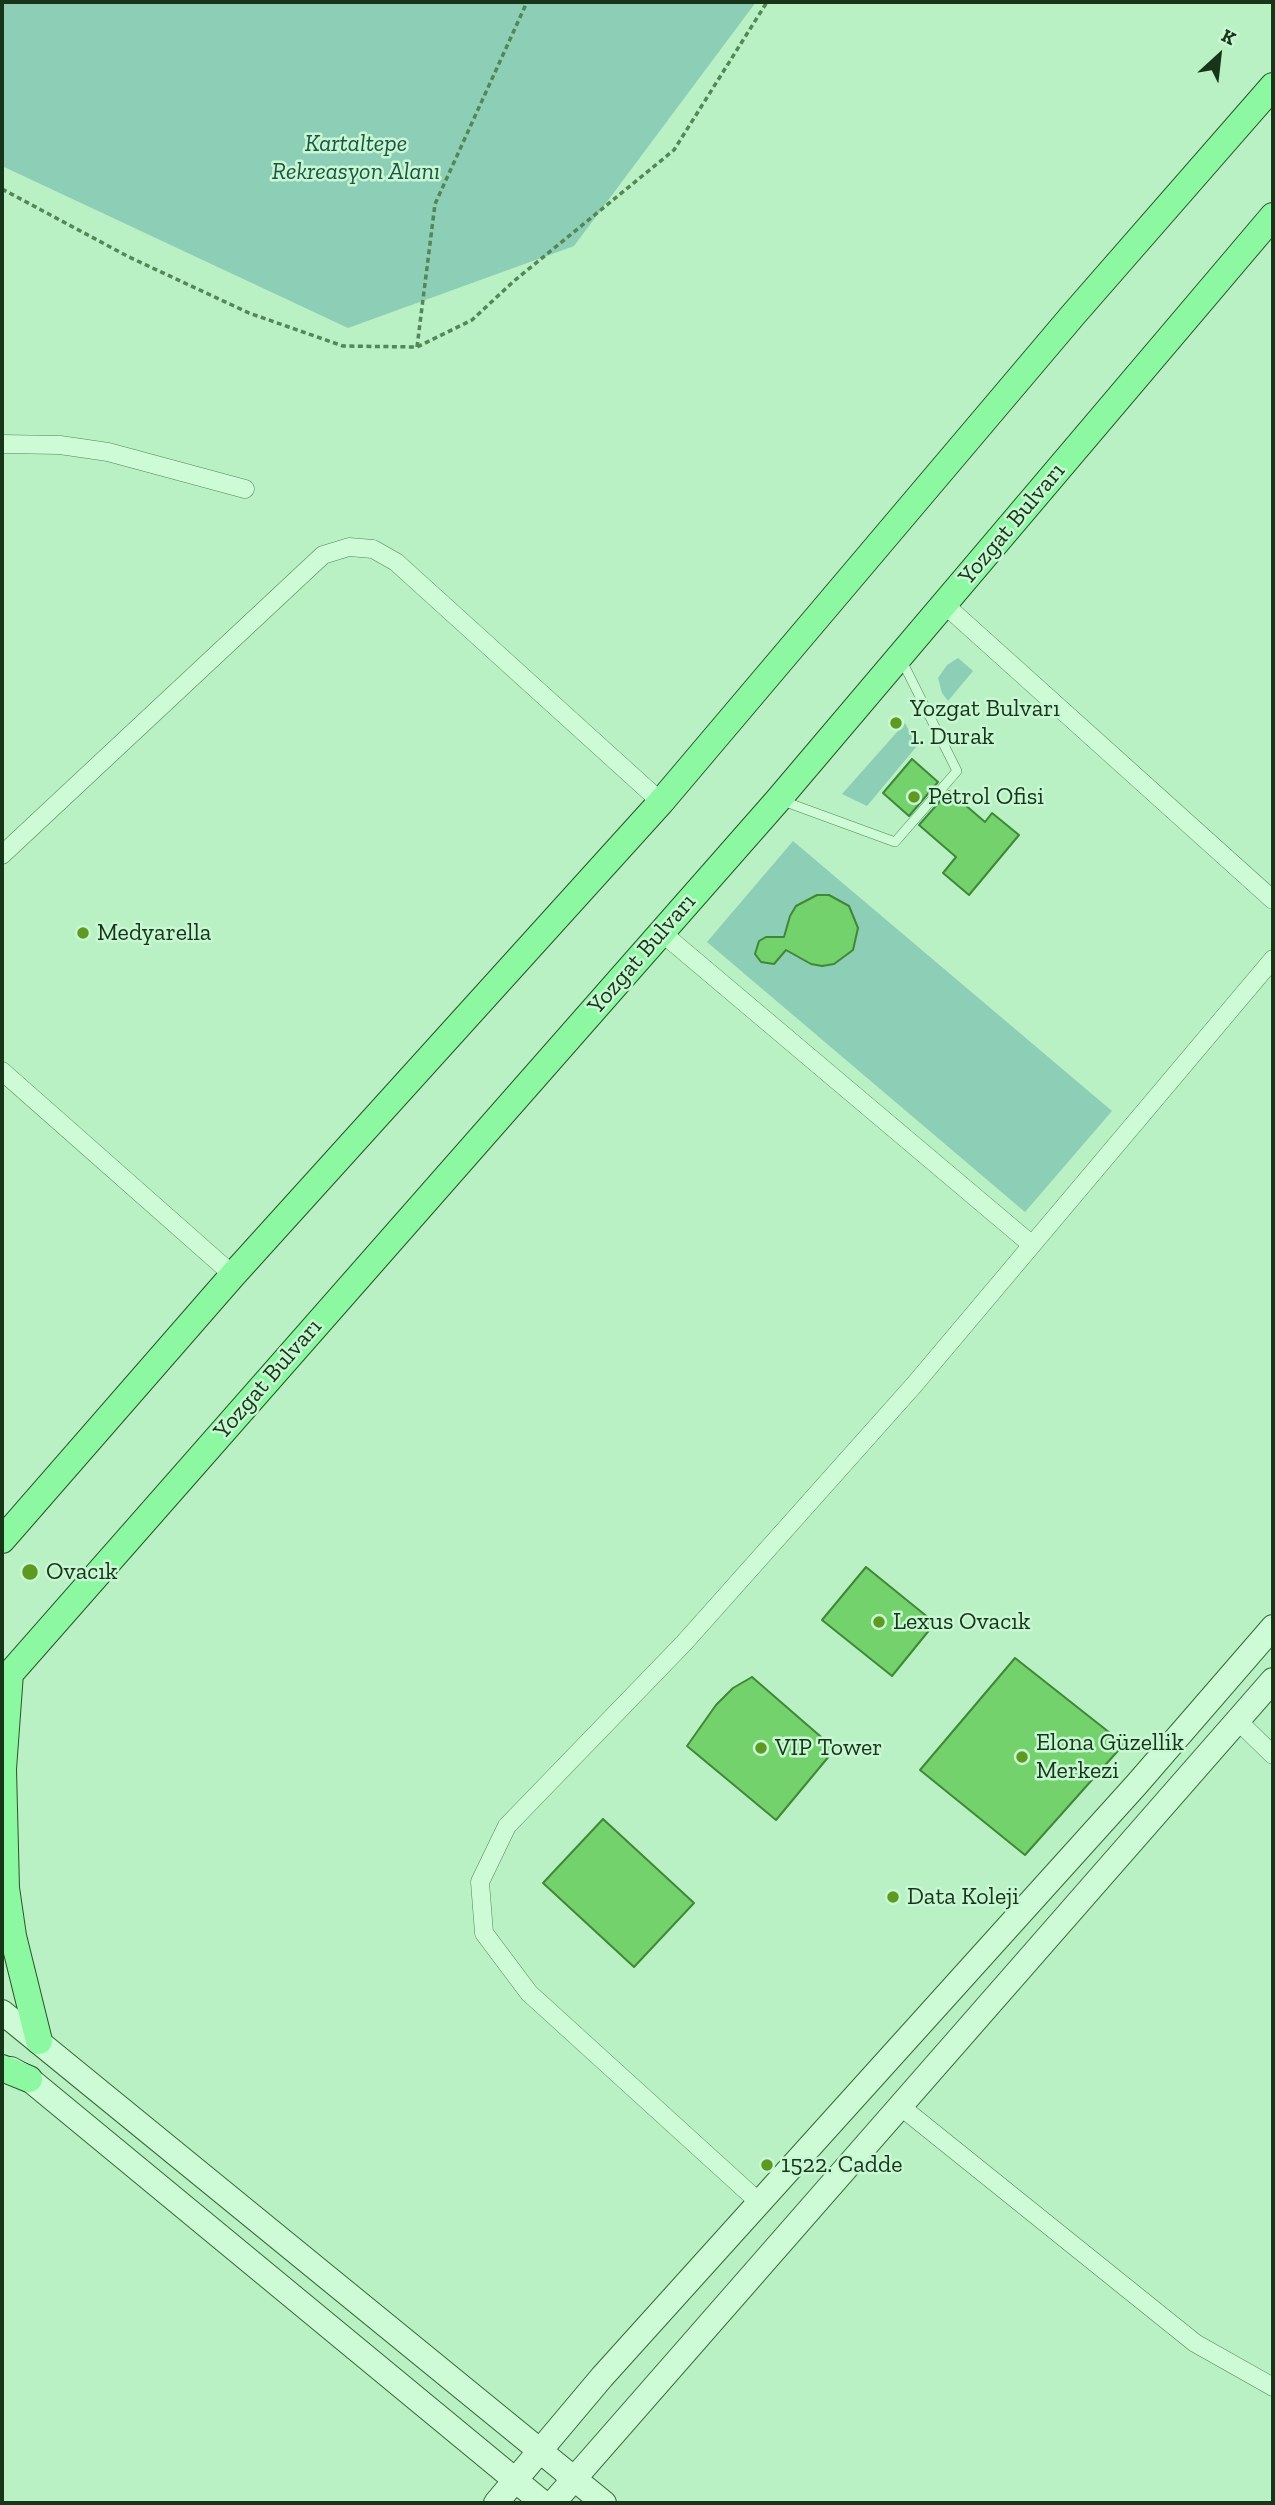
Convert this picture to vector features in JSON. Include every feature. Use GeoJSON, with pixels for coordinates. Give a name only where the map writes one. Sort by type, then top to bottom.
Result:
{"type":"FeatureCollection","features":[{"type":"Feature","properties":{"kind":"main road"},"geometry":{"type":"LineString","coordinates":[[2,1540],[233,1275],[661,802],[1073,315],[1273,86]]}},
{"type":"Feature","properties":{"kind":"main road","name":"Yozgat Bulvarı"},"geometry":{"type":"LineString","coordinates":[[6,1678],[778,800],[1273,216]]}},
{"type":"Feature","properties":{"kind":"main road"},"geometry":{"type":"LineString","coordinates":[[496,2503],[601,2377],[1137,1784],[1273,1627]]}},
{"type":"Feature","properties":{"kind":"main road"},"geometry":{"type":"LineString","coordinates":[[6,1678],[3,1769],[6,1888],[13,1936],[39,2041]]}},
{"type":"Feature","properties":{"kind":"main road"},"geometry":{"type":"LineString","coordinates":[[553,2503],[1273,1680]]}},
{"type":"Feature","properties":{"kind":"main road"},"geometry":{"type":"LineString","coordinates":[[2,2012],[604,2503]]}},
{"type":"Feature","properties":{"kind":"main road"},"geometry":{"type":"LineString","coordinates":[[2,2066],[29,2079],[543,2503]]}},
{"type":"Feature","properties":{"kind":"street"},"geometry":{"type":"LineString","coordinates":[[2,444],[60,446],[108,452],[245,489]]}},
{"type":"Feature","properties":{"kind":"street"},"geometry":{"type":"LineString","coordinates":[[2,855],[323,555],[349,547],[373,549],[396,562],[661,802]]}},
{"type":"Feature","properties":{"kind":"street"},"geometry":{"type":"LineString","coordinates":[[944,604],[1273,900]]}},
{"type":"Feature","properties":{"kind":"street"},"geometry":{"type":"LineString","coordinates":[[662,932],[1032,1245]]}},
{"type":"Feature","properties":{"kind":"street"},"geometry":{"type":"LineString","coordinates":[[760,2203],[529,1993],[484,1933],[480,1882],[507,1826],[684,1643],[914,1385],[1273,959]]}},
{"type":"Feature","properties":{"kind":"street"},"geometry":{"type":"LineString","coordinates":[[2,1071],[233,1275]]}},
{"type":"Feature","properties":{"kind":"street"},"geometry":{"type":"LineString","coordinates":[[1238,1721],[1273,1755]]}},
{"type":"Feature","properties":{"kind":"street"},"geometry":{"type":"LineString","coordinates":[[900,2106],[1195,2343],[1273,2387]]}},
{"type":"Feature","properties":{"kind":"lane"},"geometry":{"type":"LineString","coordinates":[[778,800],[895,842],[957,771],[900,657]]}},
{"type":"Feature","properties":{"kind":"path"},"geometry":{"type":"LineString","coordinates":[[416,347],[435,204],[527,2]]}},
{"type":"Feature","properties":{"kind":"path"},"geometry":{"type":"LineString","coordinates":[[2,189],[129,257],[249,313],[343,345],[416,347],[472,320],[514,281],[674,150],[767,2]]}},
{"type":"Feature","properties":{"kind":"green space","name":"Kartaltepe Rekreasyon Alanı"},"geometry":{"type":"Polygon","coordinates":[[[2,2],[756,2],[574,246],[348,328],[2,166],[2,2]]]}},
{"type":"Feature","properties":{"kind":"green space"},"geometry":{"type":"Polygon","coordinates":[[[958,658],[973,671],[948,701],[942,693],[938,678],[947,665],[958,658]]]}},
{"type":"Feature","properties":{"kind":"green space"},"geometry":{"type":"Polygon","coordinates":[[[905,723],[917,746],[867,806],[842,794],[905,723]]]}},
{"type":"Feature","properties":{"kind":"green space"},"geometry":{"type":"Polygon","coordinates":[[[793,841],[1112,1111],[1025,1212],[707,942],[793,841]]]}},
{"type":"Feature","properties":{"kind":"building"},"geometry":{"type":"Polygon","coordinates":[[[912,759],[938,782],[909,816],[883,793],[912,759]]]}},
{"type":"Feature","properties":{"kind":"building"},"geometry":{"type":"Polygon","coordinates":[[[949,791],[985,822],[992,813],[1019,835],[969,895],[943,873],[956,857],[919,825],[949,791]]]}},
{"type":"Feature","properties":{"kind":"building"},"geometry":{"type":"Polygon","coordinates":[[[817,895],[829,895],[849,906],[858,928],[853,950],[834,964],[822,966],[811,964],[786,950],[774,964],[761,962],[755,954],[759,941],[766,937],[784,937],[796,906],[817,895]]]}},
{"type":"Feature","properties":{"kind":"building","name":"Lexus Ovacık"},"geometry":{"type":"Polygon","coordinates":[[[866,1567],[935,1623],[892,1676],[822,1620],[866,1567]]]}},
{"type":"Feature","properties":{"kind":"building","name":"Elona Güzellik Merkezi"},"geometry":{"type":"Polygon","coordinates":[[[1015,1658],[1124,1744],[1025,1855],[920,1770],[1015,1658]]]}},
{"type":"Feature","properties":{"kind":"building","name":"VIP Tower"},"geometry":{"type":"Polygon","coordinates":[[[752,1677],[835,1749],[776,1820],[687,1746],[716,1705],[733,1688],[752,1677]]]}},
{"type":"Feature","properties":{"kind":"building"},"geometry":{"type":"Polygon","coordinates":[[[603,1819],[694,1903],[634,1967],[543,1883],[603,1819]]]}},
{"type":"Feature","properties":{"kind":"place","name":"Yozgat Bulvarı 1. Durak"},"geometry":{"type":"Point","coordinates":[896,723]}},
{"type":"Feature","properties":{"kind":"place","name":"Petrol Ofisi"},"geometry":{"type":"Point","coordinates":[914,797]}},
{"type":"Feature","properties":{"kind":"place","name":"Medyarella"},"geometry":{"type":"Point","coordinates":[83,933]}},
{"type":"Feature","properties":{"kind":"place","name":"Ovacık"},"geometry":{"type":"Point","coordinates":[30,1572]}},
{"type":"Feature","properties":{"kind":"place","name":"Lexus Ovacık"},"geometry":{"type":"Point","coordinates":[879,1622]}},
{"type":"Feature","properties":{"kind":"place","name":"VIP Tower"},"geometry":{"type":"Point","coordinates":[761,1748]}},
{"type":"Feature","properties":{"kind":"place","name":"Elona Güzellik Merkezi"},"geometry":{"type":"Point","coordinates":[1022,1757]}},
{"type":"Feature","properties":{"kind":"place","name":"Data Koleji"},"geometry":{"type":"Point","coordinates":[893,1897]}},
{"type":"Feature","properties":{"kind":"place","name":"1522. Cadde"},"geometry":{"type":"Point","coordinates":[767,2165]}}]}
